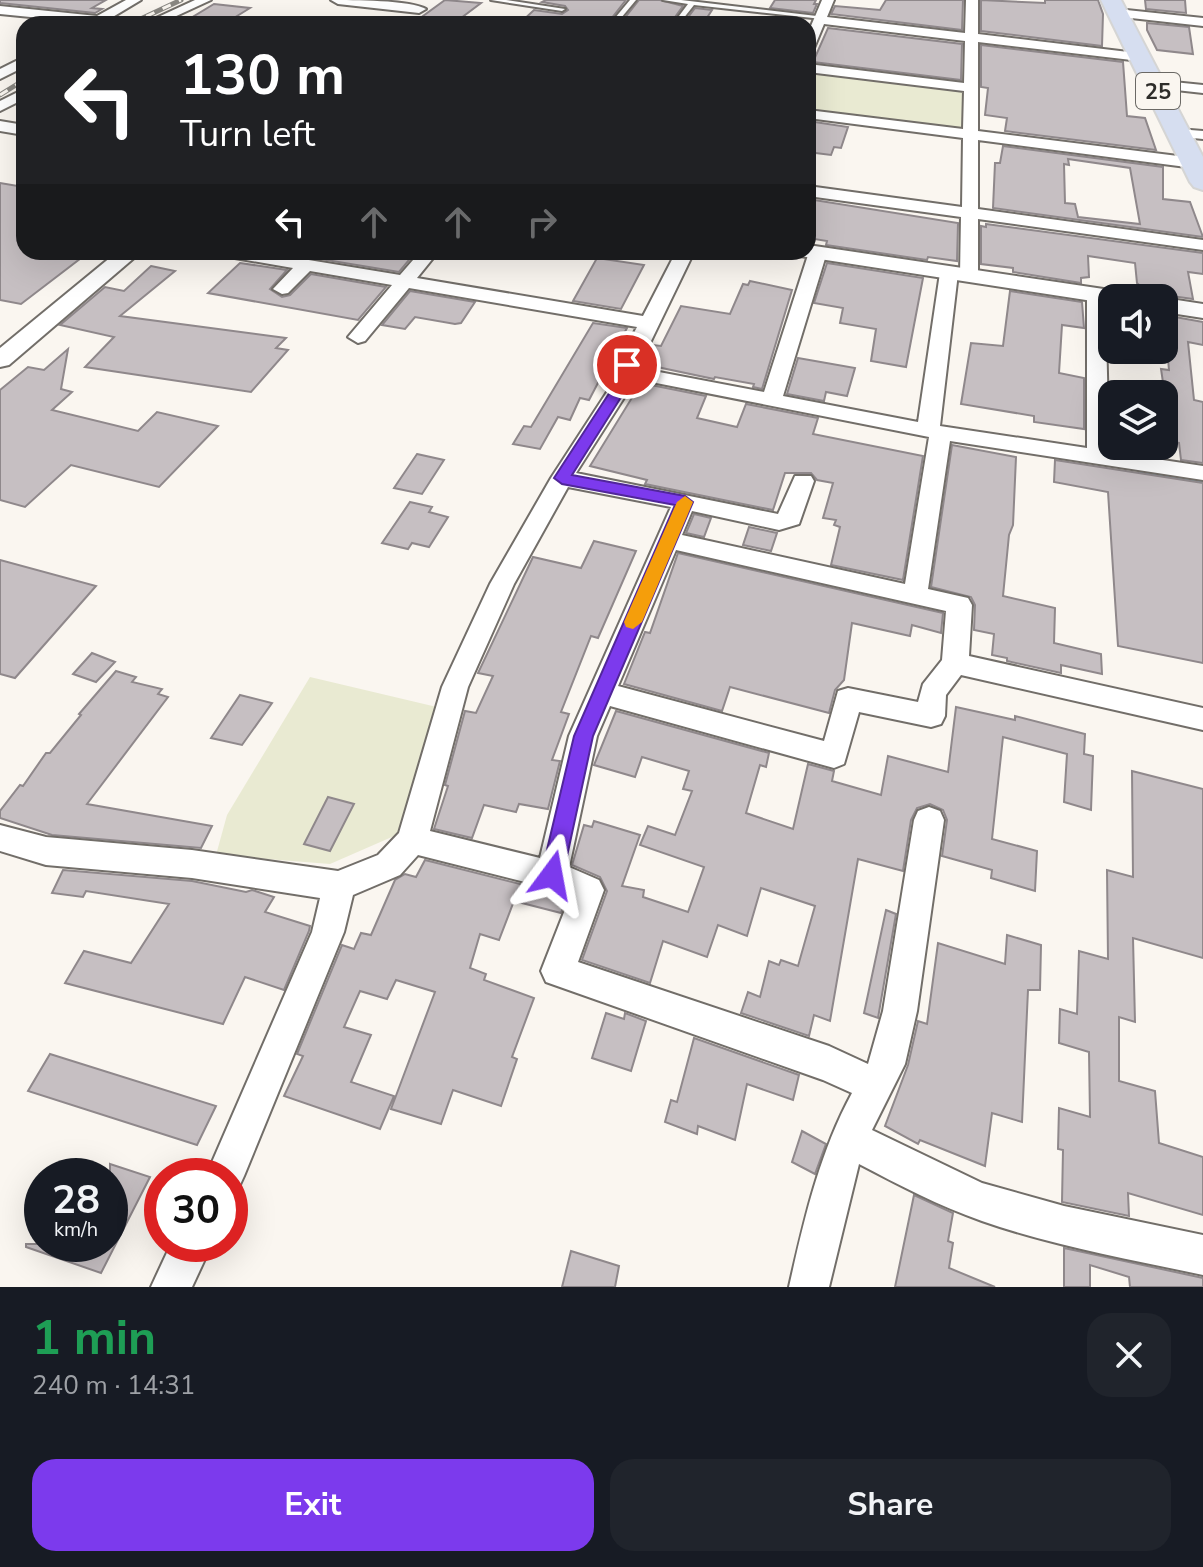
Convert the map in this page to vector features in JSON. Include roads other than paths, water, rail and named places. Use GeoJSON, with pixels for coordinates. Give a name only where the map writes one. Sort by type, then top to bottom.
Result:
{"type":"FeatureCollection","features":[{"type":"Feature","properties":{"kind":"highway","name":"25"},"geometry":{"type":"LineString","coordinates":[[1114,6],[1198,173]]}},
{"type":"Feature","properties":{"kind":"street"},"geometry":{"type":"LineString","coordinates":[[33,13],[58,0]]}},
{"type":"Feature","properties":{"kind":"street"},"geometry":{"type":"LineString","coordinates":[[107,16],[135,0]]}},
{"type":"Feature","properties":{"kind":"street"},"geometry":{"type":"LineString","coordinates":[[168,16],[205,0]]}},
{"type":"Feature","properties":{"kind":"street"},"geometry":{"type":"LineString","coordinates":[[338,0],[424,5]]}},
{"type":"Feature","properties":{"kind":"street"},"geometry":{"type":"LineString","coordinates":[[816,30],[828,0]]}},
{"type":"Feature","properties":{"kind":"street"},"geometry":{"type":"LineString","coordinates":[[915,596],[934,431],[971,214],[972,0]]}},
{"type":"Feature","properties":{"kind":"street"},"geometry":{"type":"LineString","coordinates":[[1114,6],[1203,22]]}},
{"type":"Feature","properties":{"kind":"street"},"geometry":{"type":"LineString","coordinates":[[0,10],[54,16]]}},
{"type":"Feature","properties":{"kind":"street"},"geometry":{"type":"LineString","coordinates":[[821,19],[1140,57]]}},
{"type":"Feature","properties":{"kind":"street"},"geometry":{"type":"LineString","coordinates":[[816,69],[971,88]]}},
{"type":"Feature","properties":{"kind":"street"},"geometry":{"type":"LineString","coordinates":[[1154,84],[1203,89]]}},
{"type":"Feature","properties":{"kind":"street"},"geometry":{"type":"LineString","coordinates":[[816,115],[973,135],[1198,173]]}},
{"type":"Feature","properties":{"kind":"street"},"geometry":{"type":"LineString","coordinates":[[1178,133],[1203,135]]}},
{"type":"Feature","properties":{"kind":"street"},"geometry":{"type":"LineString","coordinates":[[816,192],[1203,245]]}},
{"type":"Feature","properties":{"kind":"street"},"geometry":{"type":"LineString","coordinates":[[816,252],[1098,295]]}},
{"type":"Feature","properties":{"kind":"street"},"geometry":{"type":"LineString","coordinates":[[0,360],[120,260]]}},
{"type":"Feature","properties":{"kind":"street"},"geometry":{"type":"LineString","coordinates":[[282,289],[307,260],[406,281],[650,323]]}},
{"type":"Feature","properties":{"kind":"street"},"geometry":{"type":"LineString","coordinates":[[358,337],[423,260]]}},
{"type":"Feature","properties":{"kind":"street"},"geometry":{"type":"LineString","coordinates":[[630,372],[627,365],[681,260]]}},
{"type":"Feature","properties":{"kind":"street"},"geometry":{"type":"LineString","coordinates":[[772,399],[811,260]]}},
{"type":"Feature","properties":{"kind":"street"},"geometry":{"type":"LineString","coordinates":[[1178,307],[1203,311]]}},
{"type":"Feature","properties":{"kind":"street"},"geometry":{"type":"LineString","coordinates":[[630,372],[934,431],[1098,457]]}},
{"type":"Feature","properties":{"kind":"street"},"geometry":{"type":"LineString","coordinates":[[0,838],[46,851],[192,864],[339,886],[389,865],[412,840],[455,687],[502,584],[562,478],[630,372]]}},
{"type":"Feature","properties":{"kind":"street"},"geometry":{"type":"LineString","coordinates":[[1118,460],[1203,473]]}},
{"type":"Feature","properties":{"kind":"street"},"geometry":{"type":"LineString","coordinates":[[562,478],[779,522],[791,518],[803,481]]}},
{"type":"Feature","properties":{"kind":"street"},"geometry":{"type":"LineString","coordinates":[[552,875],[583,736],[685,502]]}},
{"type":"Feature","properties":{"kind":"street"},"geometry":{"type":"LineString","coordinates":[[602,693],[834,756],[848,699],[931,716],[933,692],[955,663],[959,605],[668,540]]}},
{"type":"Feature","properties":{"kind":"street"},"geometry":{"type":"LineString","coordinates":[[955,663],[1203,719]]}},
{"type":"Feature","properties":{"kind":"street"},"geometry":{"type":"LineString","coordinates":[[809,1287],[824,1219],[848,1138],[887,1064],[900,1011],[929,820]]}},
{"type":"Feature","properties":{"kind":"street"},"geometry":{"type":"LineString","coordinates":[[412,840],[552,875],[588,890],[558,971],[829,1064],[876,1086]]}},
{"type":"Feature","properties":{"kind":"street"},"geometry":{"type":"LineString","coordinates":[[233,1158],[328,932],[339,886]]}},
{"type":"Feature","properties":{"kind":"street"},"geometry":{"type":"LineString","coordinates":[[848,1138],[936,1184],[981,1202],[1036,1218],[1203,1255]]}},
{"type":"Feature","properties":{"kind":"street"},"geometry":{"type":"LineString","coordinates":[[171,1287],[183,1262]]}},
{"type":"Feature","properties":{"kind":"lane"},"geometry":{"type":"LineString","coordinates":[[494,0],[562,9]]}},
{"type":"Feature","properties":{"kind":"lane"},"geometry":{"type":"LineString","coordinates":[[620,16],[633,0]]}},
{"type":"Feature","properties":{"kind":"lane"},"geometry":{"type":"LineString","coordinates":[[666,0],[782,16]]}},
{"type":"Feature","properties":{"kind":"lane"},"geometry":{"type":"LineString","coordinates":[[682,16],[692,3]]}},
{"type":"Feature","properties":{"kind":"lane"},"geometry":{"type":"LineString","coordinates":[[816,19],[821,19]]}},
{"type":"Feature","properties":{"kind":"waterway"},"geometry":{"type":"LineString","coordinates":[[1142,471],[1203,481]]}},
{"type":"Feature","properties":{"kind":"railway"},"geometry":{"type":"LineString","coordinates":[[147,16],[181,0]]}},
{"type":"Feature","properties":{"kind":"railway"},"geometry":{"type":"LineString","coordinates":[[0,95],[16,85]]}}]}
